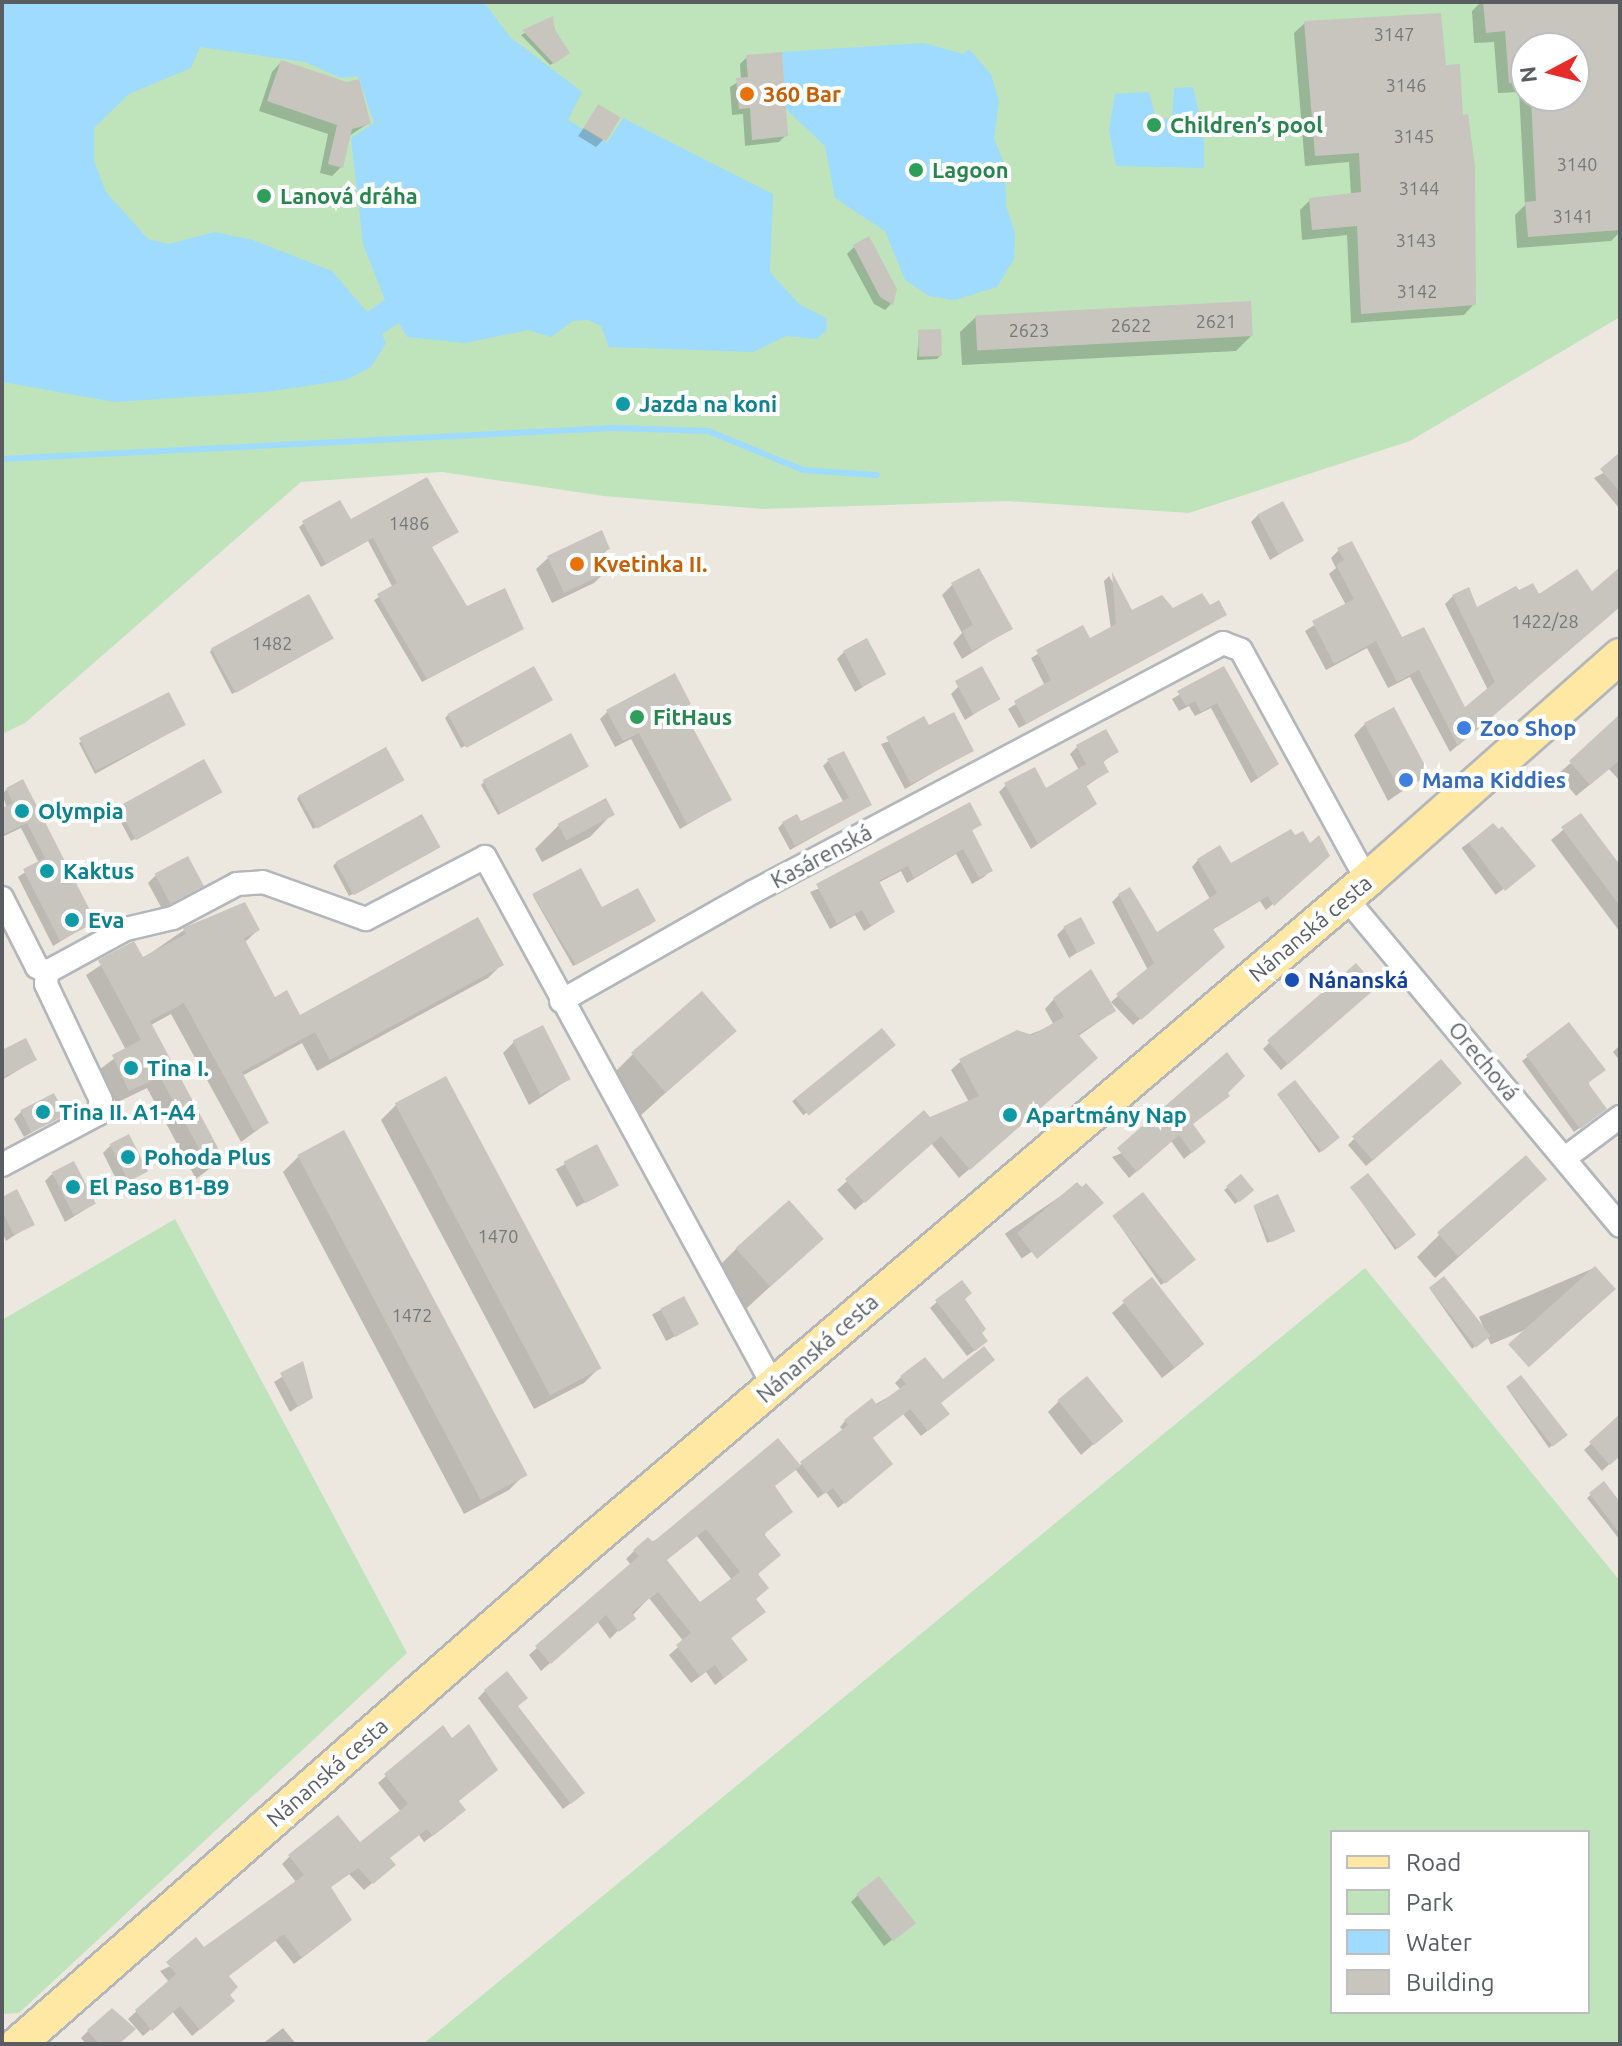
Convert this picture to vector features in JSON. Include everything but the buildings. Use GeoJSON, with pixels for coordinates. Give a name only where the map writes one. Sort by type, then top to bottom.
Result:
{"type":"FeatureCollection","features":[{"type":"Feature","properties":{"kind":"main road","name":"Nánanská cesta"},"geometry":{"type":"LineString","coordinates":[[18,2044],[773,1385],[1357,889],[1620,656]]}},
{"type":"Feature","properties":{"kind":"street","name":"Kasárenská"},"geometry":{"type":"LineString","coordinates":[[561,1001],[753,892],[1223,643],[1241,650],[1357,889]]}},
{"type":"Feature","properties":{"kind":"street"},"geometry":{"type":"LineString","coordinates":[[47,972],[126,929],[173,918],[237,884],[263,882],[366,919],[485,857],[773,1385]]}},
{"type":"Feature","properties":{"kind":"street","name":"Orechová"},"geometry":{"type":"LineString","coordinates":[[1357,889],[1620,1226]]}},
{"type":"Feature","properties":{"kind":"street"},"geometry":{"type":"LineString","coordinates":[[2,898],[37,967],[47,972]]}},
{"type":"Feature","properties":{"kind":"street"},"geometry":{"type":"LineString","coordinates":[[2,1165],[98,1114],[101,1100],[46,984],[47,972]]}},
{"type":"Feature","properties":{"kind":"street"},"geometry":{"type":"LineString","coordinates":[[1565,1158],[1620,1117]]}},
{"type":"Feature","properties":{"kind":"green space"},"geometry":{"type":"Polygon","coordinates":[[[2,2],[1620,2],[1620,317],[1410,441],[1189,513],[1008,501],[762,509],[603,496],[442,472],[301,482],[25,723],[2,734],[2,2]]]}},
{"type":"Feature","properties":{"kind":"green space"},"geometry":{"type":"Polygon","coordinates":[[[175,1219],[407,1653],[19,2013],[2,2014],[2,1320],[175,1219]]]}},
{"type":"Feature","properties":{"kind":"green space"},"geometry":{"type":"Polygon","coordinates":[[[1365,1268],[1620,1581],[1620,2044],[423,2044],[1365,1268]]]}},
{"type":"Feature","properties":{"kind":"water"},"geometry":{"type":"Polygon","coordinates":[[[2,2],[484,2],[510,37],[582,92],[568,120],[607,143],[623,118],[773,194],[770,272],[799,304],[826,318],[827,330],[817,339],[786,336],[753,352],[609,347],[601,326],[588,320],[573,321],[551,337],[528,330],[465,343],[407,337],[399,323],[382,334],[386,343],[371,367],[346,380],[267,392],[115,402],[2,382],[2,2]],[[200,47],[191,68],[129,94],[94,128],[94,161],[106,192],[148,239],[169,244],[214,232],[253,240],[332,271],[367,312],[385,300],[363,244],[351,138],[374,123],[358,76],[341,78],[305,62],[200,47]]]}},
{"type":"Feature","properties":{"kind":"water","name":"Lagoon"},"geometry":{"type":"Polygon","coordinates":[[[923,43],[964,54],[969,49],[991,74],[999,101],[994,139],[1005,165],[1006,206],[1015,233],[1014,259],[997,287],[955,300],[929,296],[905,280],[885,231],[835,198],[825,146],[786,109],[782,52],[923,43]]]}},
{"type":"Feature","properties":{"kind":"water","name":"Children’s pool"},"geometry":{"type":"Polygon","coordinates":[[[1193,87],[1204,134],[1204,168],[1116,166],[1109,130],[1115,94],[1149,92],[1156,119],[1172,118],[1174,88],[1193,87]]]}},
{"type":"Feature","properties":{"kind":"waterway"},"geometry":{"type":"LineString","coordinates":[[2,459],[613,428],[708,431],[803,470],[877,475]]}},
{"type":"Feature","properties":{"kind":"place","name":"360 Bar"},"geometry":{"type":"Point","coordinates":[747,94]}},
{"type":"Feature","properties":{"kind":"place","name":"Children’s pool"},"geometry":{"type":"Point","coordinates":[1154,125]}},
{"type":"Feature","properties":{"kind":"place","name":"Lagoon"},"geometry":{"type":"Point","coordinates":[916,170]}},
{"type":"Feature","properties":{"kind":"place","name":"Lanová dráha"},"geometry":{"type":"Point","coordinates":[264,196]}},
{"type":"Feature","properties":{"kind":"place","name":"Jazda na koni"},"geometry":{"type":"Point","coordinates":[623,404]}},
{"type":"Feature","properties":{"kind":"place","name":"Kvetinka II."},"geometry":{"type":"Point","coordinates":[577,564]}},
{"type":"Feature","properties":{"kind":"place","name":"FitHaus"},"geometry":{"type":"Point","coordinates":[637,717]}},
{"type":"Feature","properties":{"kind":"place","name":"Zoo Shop"},"geometry":{"type":"Point","coordinates":[1464,728]}},
{"type":"Feature","properties":{"kind":"place","name":"Mama Kiddies"},"geometry":{"type":"Point","coordinates":[1406,780]}},
{"type":"Feature","properties":{"kind":"place","name":"Olympia"},"geometry":{"type":"Point","coordinates":[22,811]}},
{"type":"Feature","properties":{"kind":"place","name":"Kaktus"},"geometry":{"type":"Point","coordinates":[47,871]}},
{"type":"Feature","properties":{"kind":"place","name":"Eva"},"geometry":{"type":"Point","coordinates":[72,920]}},
{"type":"Feature","properties":{"kind":"place","name":"Nánanská"},"geometry":{"type":"Point","coordinates":[1292,980]}},
{"type":"Feature","properties":{"kind":"place","name":"Tina I."},"geometry":{"type":"Point","coordinates":[131,1068]}},
{"type":"Feature","properties":{"kind":"place","name":"Tina II. A1-A4"},"geometry":{"type":"Point","coordinates":[43,1112]}},
{"type":"Feature","properties":{"kind":"place","name":"Apartmány Nap"},"geometry":{"type":"Point","coordinates":[1010,1115]}},
{"type":"Feature","properties":{"kind":"place","name":"Pohoda Plus"},"geometry":{"type":"Point","coordinates":[128,1157]}},
{"type":"Feature","properties":{"kind":"place","name":"El Paso B1-B9"},"geometry":{"type":"Point","coordinates":[73,1187]}}]}
